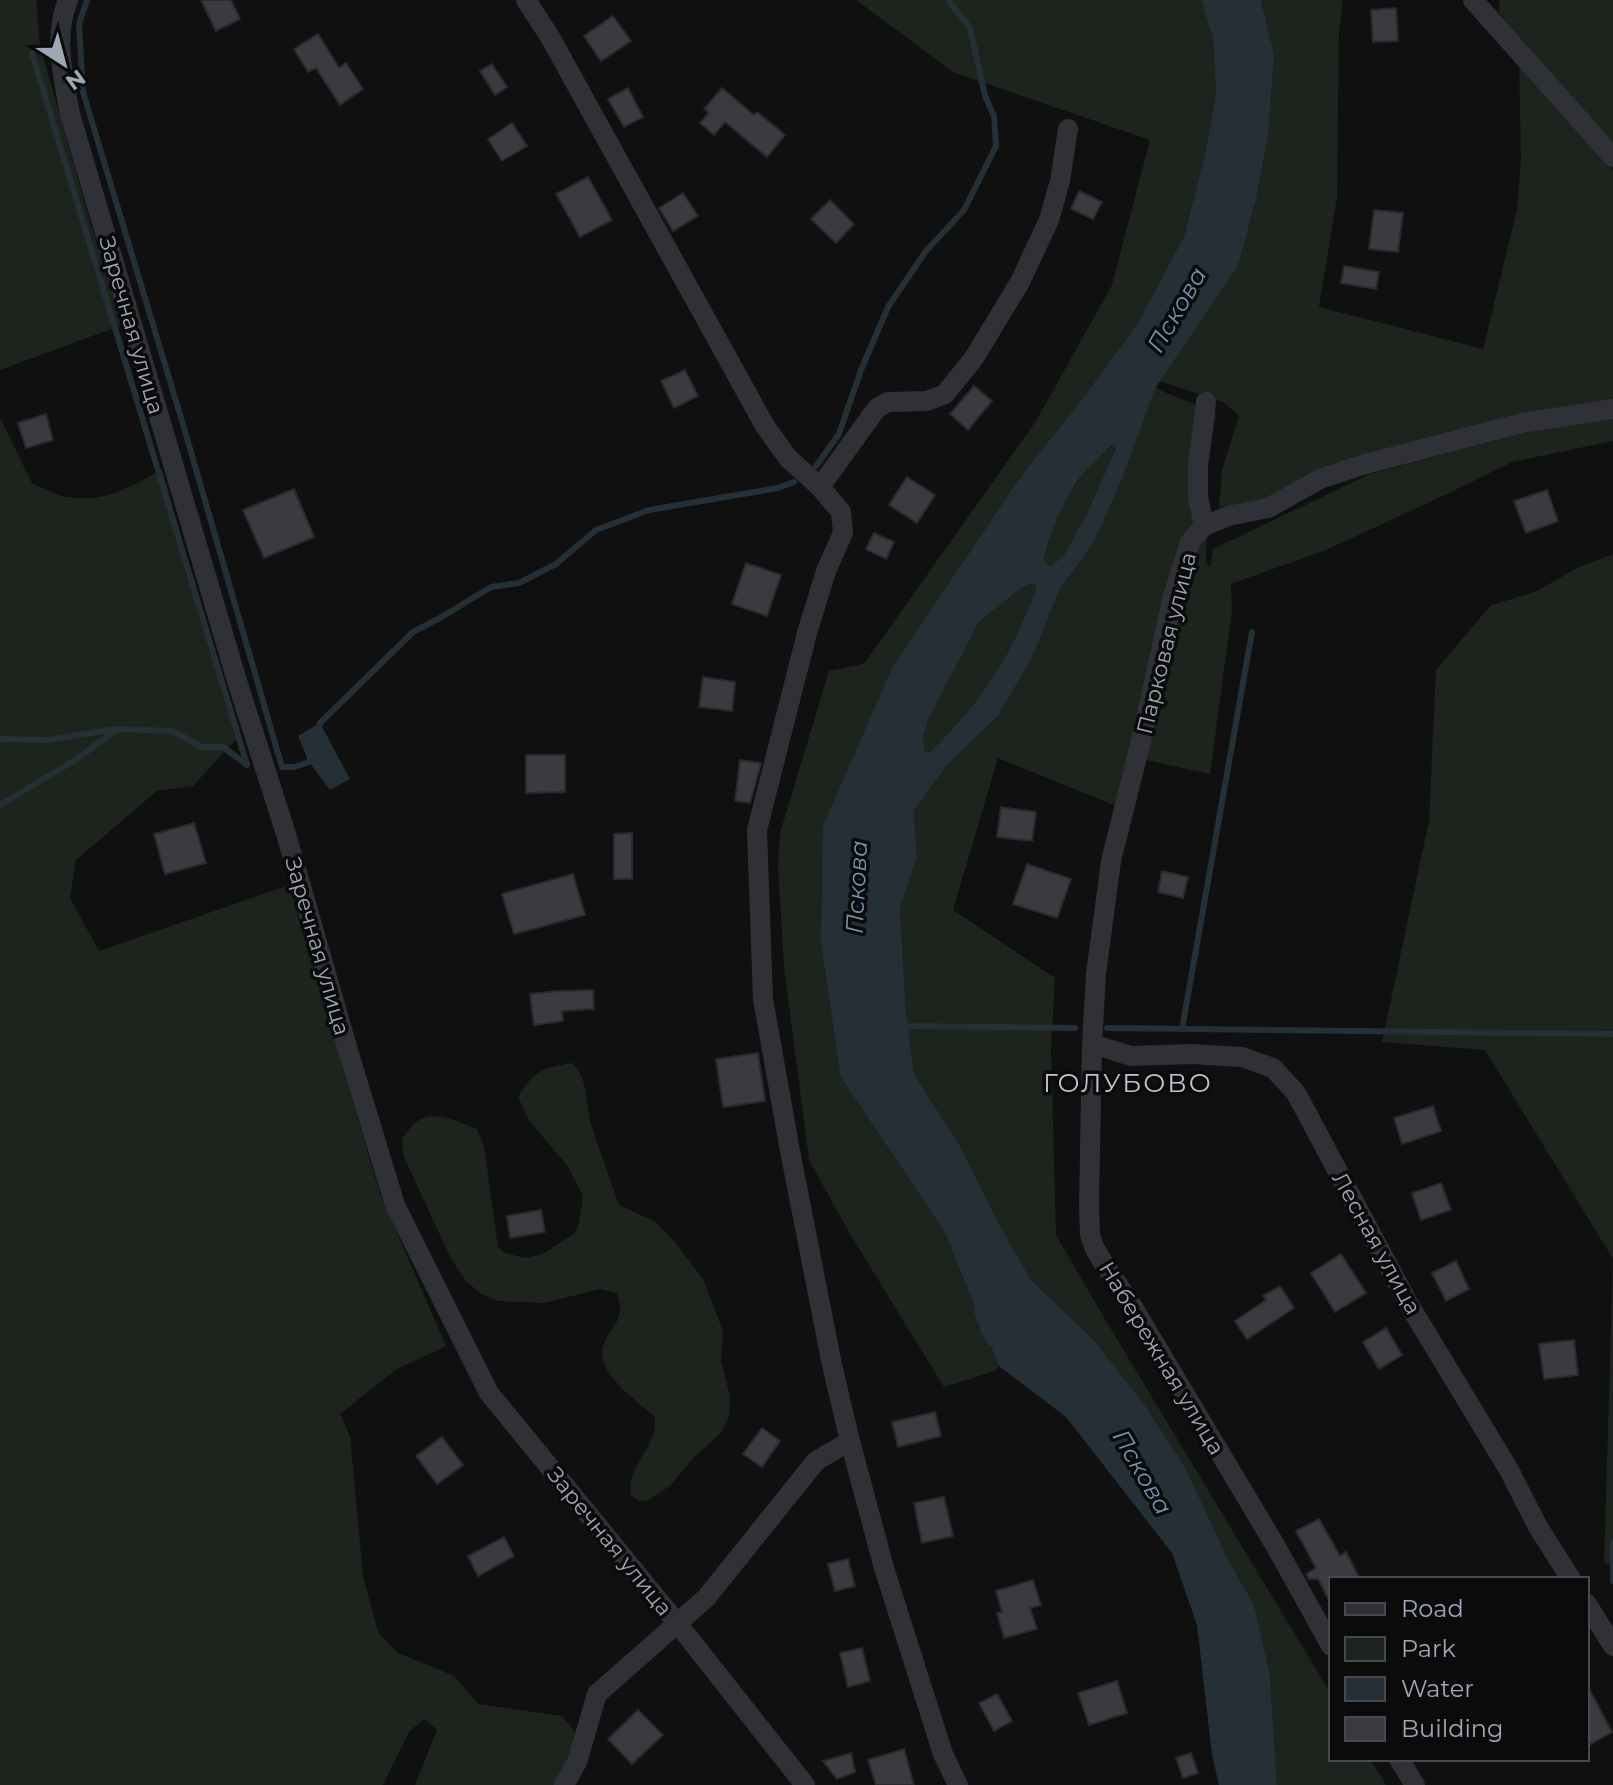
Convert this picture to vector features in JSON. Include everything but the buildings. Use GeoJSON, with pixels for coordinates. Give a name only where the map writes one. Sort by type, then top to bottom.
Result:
{"type":"FeatureCollection","features":[{"type":"Feature","properties":{"kind":"street","name":"Заречная улица"},"geometry":{"type":"LineString","coordinates":[[68,0],[61,16],[60,56],[70,114],[395,1205],[489,1393],[805,1785]]}},
{"type":"Feature","properties":{"kind":"street"},"geometry":{"type":"LineString","coordinates":[[526,0],[550,37],[765,426],[788,458],[820,487],[841,512],[843,533],[826,571],[807,633],[757,830],[763,999],[814,1273],[850,1441],[884,1568],[943,1754],[958,1785]]}},
{"type":"Feature","properties":{"kind":"street"},"geometry":{"type":"LineString","coordinates":[[1473,0],[1613,157]]}},
{"type":"Feature","properties":{"kind":"street"},"geometry":{"type":"LineString","coordinates":[[820,487],[877,408],[888,402],[927,401],[945,394],[974,358],[1020,282],[1049,220],[1060,181],[1068,129]]}},
{"type":"Feature","properties":{"kind":"street"},"geometry":{"type":"LineString","coordinates":[[1204,526],[1198,497],[1198,464],[1206,402]]}},
{"type":"Feature","properties":{"kind":"street","name":"Парковая улица"},"geometry":{"type":"LineString","coordinates":[[1092,1044],[1096,974],[1111,861],[1173,596],[1190,542],[1204,526],[1228,516],[1268,508],[1320,479],[1362,465],[1522,423],[1613,409]]}},
{"type":"Feature","properties":{"kind":"street","name":"Лесная улица"},"geometry":{"type":"LineString","coordinates":[[1092,1044],[1131,1056],[1192,1054],[1242,1057],[1273,1068],[1296,1093],[1408,1303],[1570,1577]]}},
{"type":"Feature","properties":{"kind":"street","name":"Набережная улица"},"geometry":{"type":"LineString","coordinates":[[1092,1044],[1089,1204],[1090,1235],[1095,1249],[1275,1545],[1329,1642]]}},
{"type":"Feature","properties":{"kind":"street"},"geometry":{"type":"LineString","coordinates":[[564,1785],[577,1762],[597,1694],[706,1598],[816,1461],[850,1441]]}},
{"type":"Feature","properties":{"kind":"street"},"geometry":{"type":"LineString","coordinates":[[1589,1607],[1613,1646]]}},
{"type":"Feature","properties":{"kind":"street"},"geometry":{"type":"LineString","coordinates":[[1400,1761],[1415,1785]]}},
{"type":"Feature","properties":{"kind":"green space"},"geometry":{"type":"Polygon","coordinates":[[[0,0],[36,0],[40,45],[90,222],[125,324],[0,370],[0,0]]]}},
{"type":"Feature","properties":{"kind":"green space"},"geometry":{"type":"Polygon","coordinates":[[[856,0],[1201,0],[1213,38],[1216,94],[1184,236],[1138,323],[1021,476],[893,666],[841,1078],[944,1231],[999,1366],[995,1371],[944,1387],[850,1234],[809,1160],[784,967],[778,865],[780,833],[829,671],[864,664],[1036,421],[1112,285],[1150,140],[953,72],[856,0]]]}},
{"type":"Feature","properties":{"kind":"green space"},"geometry":{"type":"Polygon","coordinates":[[[1261,0],[1343,0],[1339,30],[1337,197],[1319,307],[1483,349],[1517,210],[1521,160],[1519,60],[1613,171],[1613,400],[1252,504],[1219,507],[1222,470],[1239,416],[1223,402],[1160,381],[1238,266],[1256,200],[1268,135],[1261,0]]]}},
{"type":"Feature","properties":{"kind":"green space"},"geometry":{"type":"Polygon","coordinates":[[[1500,0],[1613,0],[1613,142],[1519,43],[1499,12],[1500,0]]]}},
{"type":"Feature","properties":{"kind":"green space"},"geometry":{"type":"Polygon","coordinates":[[[1156,387],[1216,413],[1208,467],[1206,563],[1210,567],[1213,549],[1370,474],[1531,431],[1613,415],[1613,441],[1512,462],[1326,550],[1231,584],[1232,610],[1210,774],[1137,758],[1126,810],[998,758],[953,910],[1055,978],[1051,1049],[1056,1235],[1329,1691],[1329,1761],[1371,1761],[1386,1785],[1277,1785],[1270,1674],[1254,1605],[1229,1561],[1186,1469],[1147,1408],[1095,1341],[1031,1280],[959,1144],[914,1074],[906,1012],[900,908],[917,857],[914,811],[947,765],[998,716],[1033,656],[1059,591],[1095,540],[1122,479],[1156,387]]]}},
{"type":"Feature","properties":{"kind":"green space"},"geometry":{"type":"Polygon","coordinates":[[[0,418],[32,483],[58,495],[81,498],[105,496],[128,488],[162,469],[238,737],[193,786],[157,791],[76,860],[70,898],[99,951],[289,885],[380,1194],[446,1346],[395,1370],[340,1414],[350,1436],[363,1576],[378,1632],[398,1653],[454,1676],[478,1704],[562,1716],[579,1737],[558,1785],[415,1785],[437,1730],[424,1719],[409,1732],[383,1785],[0,1785],[0,418]]]}},
{"type":"Feature","properties":{"kind":"green space"},"geometry":{"type":"Polygon","coordinates":[[[1113,445],[1116,448],[1088,511],[1064,555],[1050,567],[1044,561],[1046,551],[1063,506],[1075,486],[1113,445]]]}},
{"type":"Feature","properties":{"kind":"green space"},"geometry":{"type":"Polygon","coordinates":[[[1613,554],[1613,1259],[1485,1050],[1382,1042],[1429,821],[1436,670],[1491,605],[1535,592],[1577,568],[1613,554]]]}},
{"type":"Feature","properties":{"kind":"green space"},"geometry":{"type":"Polygon","coordinates":[[[1035,585],[1036,590],[995,675],[957,725],[930,752],[925,751],[923,738],[928,720],[979,622],[1017,591],[1035,585]]]}},
{"type":"Feature","properties":{"kind":"green space"},"geometry":{"type":"Polygon","coordinates":[[[572,1063],[582,1077],[592,1127],[619,1205],[654,1221],[674,1241],[703,1279],[723,1331],[721,1360],[730,1397],[729,1416],[721,1433],[694,1457],[670,1486],[648,1500],[639,1501],[631,1495],[630,1486],[634,1471],[653,1436],[655,1417],[612,1377],[602,1357],[603,1347],[619,1317],[617,1293],[599,1289],[545,1303],[499,1301],[480,1293],[466,1281],[451,1259],[404,1157],[402,1139],[422,1119],[438,1116],[477,1129],[484,1146],[498,1247],[505,1253],[525,1258],[543,1254],[575,1233],[583,1196],[567,1165],[530,1122],[518,1097],[540,1072],[572,1063]]]}},
{"type":"Feature","properties":{"kind":"green space"},"geometry":{"type":"Polygon","coordinates":[[[1613,1259],[1613,1568],[1604,1562],[1613,1259]]]}},
{"type":"Feature","properties":{"kind":"water","name":"Пскова"},"geometry":{"type":"Polygon","coordinates":[[[1201,0],[1261,0],[1274,55],[1268,135],[1256,200],[1238,266],[1156,387],[1122,479],[1095,540],[1059,591],[1033,656],[998,716],[947,765],[914,811],[917,857],[900,908],[906,1012],[914,1074],[959,1144],[1031,1280],[1095,1341],[1147,1408],[1186,1469],[1229,1561],[1254,1605],[1270,1674],[1277,1785],[1219,1785],[1212,1755],[1197,1625],[1172,1553],[1066,1417],[999,1366],[944,1231],[841,1078],[821,943],[823,826],[893,666],[1021,476],[1138,323],[1184,236],[1216,94],[1213,38],[1201,0]],[[1112,445],[1080,478],[1063,506],[1044,560],[1050,567],[1064,555],[1088,511],[1116,448],[1112,445]],[[1030,584],[979,622],[928,720],[923,738],[925,751],[930,752],[965,715],[1005,658],[1036,590],[1035,585],[1030,584]]]}},
{"type":"Feature","properties":{"kind":"water"},"geometry":{"type":"Polygon","coordinates":[[[320,723],[350,779],[330,790],[309,762],[298,736],[320,723]]]}},
{"type":"Feature","properties":{"kind":"waterway"},"geometry":{"type":"LineString","coordinates":[[87,0],[79,24],[83,92],[282,767],[309,762],[311,754]]}},
{"type":"Feature","properties":{"kind":"waterway"},"geometry":{"type":"LineString","coordinates":[[816,466],[839,434],[861,370],[888,307],[926,251],[964,210],[996,146],[994,116],[985,96],[970,28],[948,0]]}},
{"type":"Feature","properties":{"kind":"waterway"},"geometry":{"type":"LineString","coordinates":[[32,53],[247,765]]}},
{"type":"Feature","properties":{"kind":"waterway"},"geometry":{"type":"LineString","coordinates":[[319,728],[320,723],[413,632],[491,587],[519,583],[556,564],[596,530],[649,510],[778,488],[794,482]]}},
{"type":"Feature","properties":{"kind":"waterway"},"geometry":{"type":"LineString","coordinates":[[1182,1029],[1252,632]]}},
{"type":"Feature","properties":{"kind":"waterway"},"geometry":{"type":"LineString","coordinates":[[0,739],[48,740],[116,729]]}},
{"type":"Feature","properties":{"kind":"waterway"},"geometry":{"type":"LineString","coordinates":[[0,805],[75,760],[118,729],[172,731],[202,747],[223,747],[247,765]]}},
{"type":"Feature","properties":{"kind":"waterway"},"geometry":{"type":"LineString","coordinates":[[903,1026],[1075,1028]]}},
{"type":"Feature","properties":{"kind":"waterway"},"geometry":{"type":"LineString","coordinates":[[1107,1028],[1613,1034]]}},
{"type":"Feature","properties":{"kind":"waterway"},"geometry":{"type":"LineString","coordinates":[[977,1311],[992,1344]]}},
{"type":"Feature","properties":{"kind":"waterway"},"geometry":{"type":"LineString","coordinates":[[1613,1543],[1613,1581]]}},
{"type":"Feature","properties":{"kind":"district","name":"ГОЛУБОВО"},"geometry":{"type":"Point","coordinates":[1128,1083]}}]}
